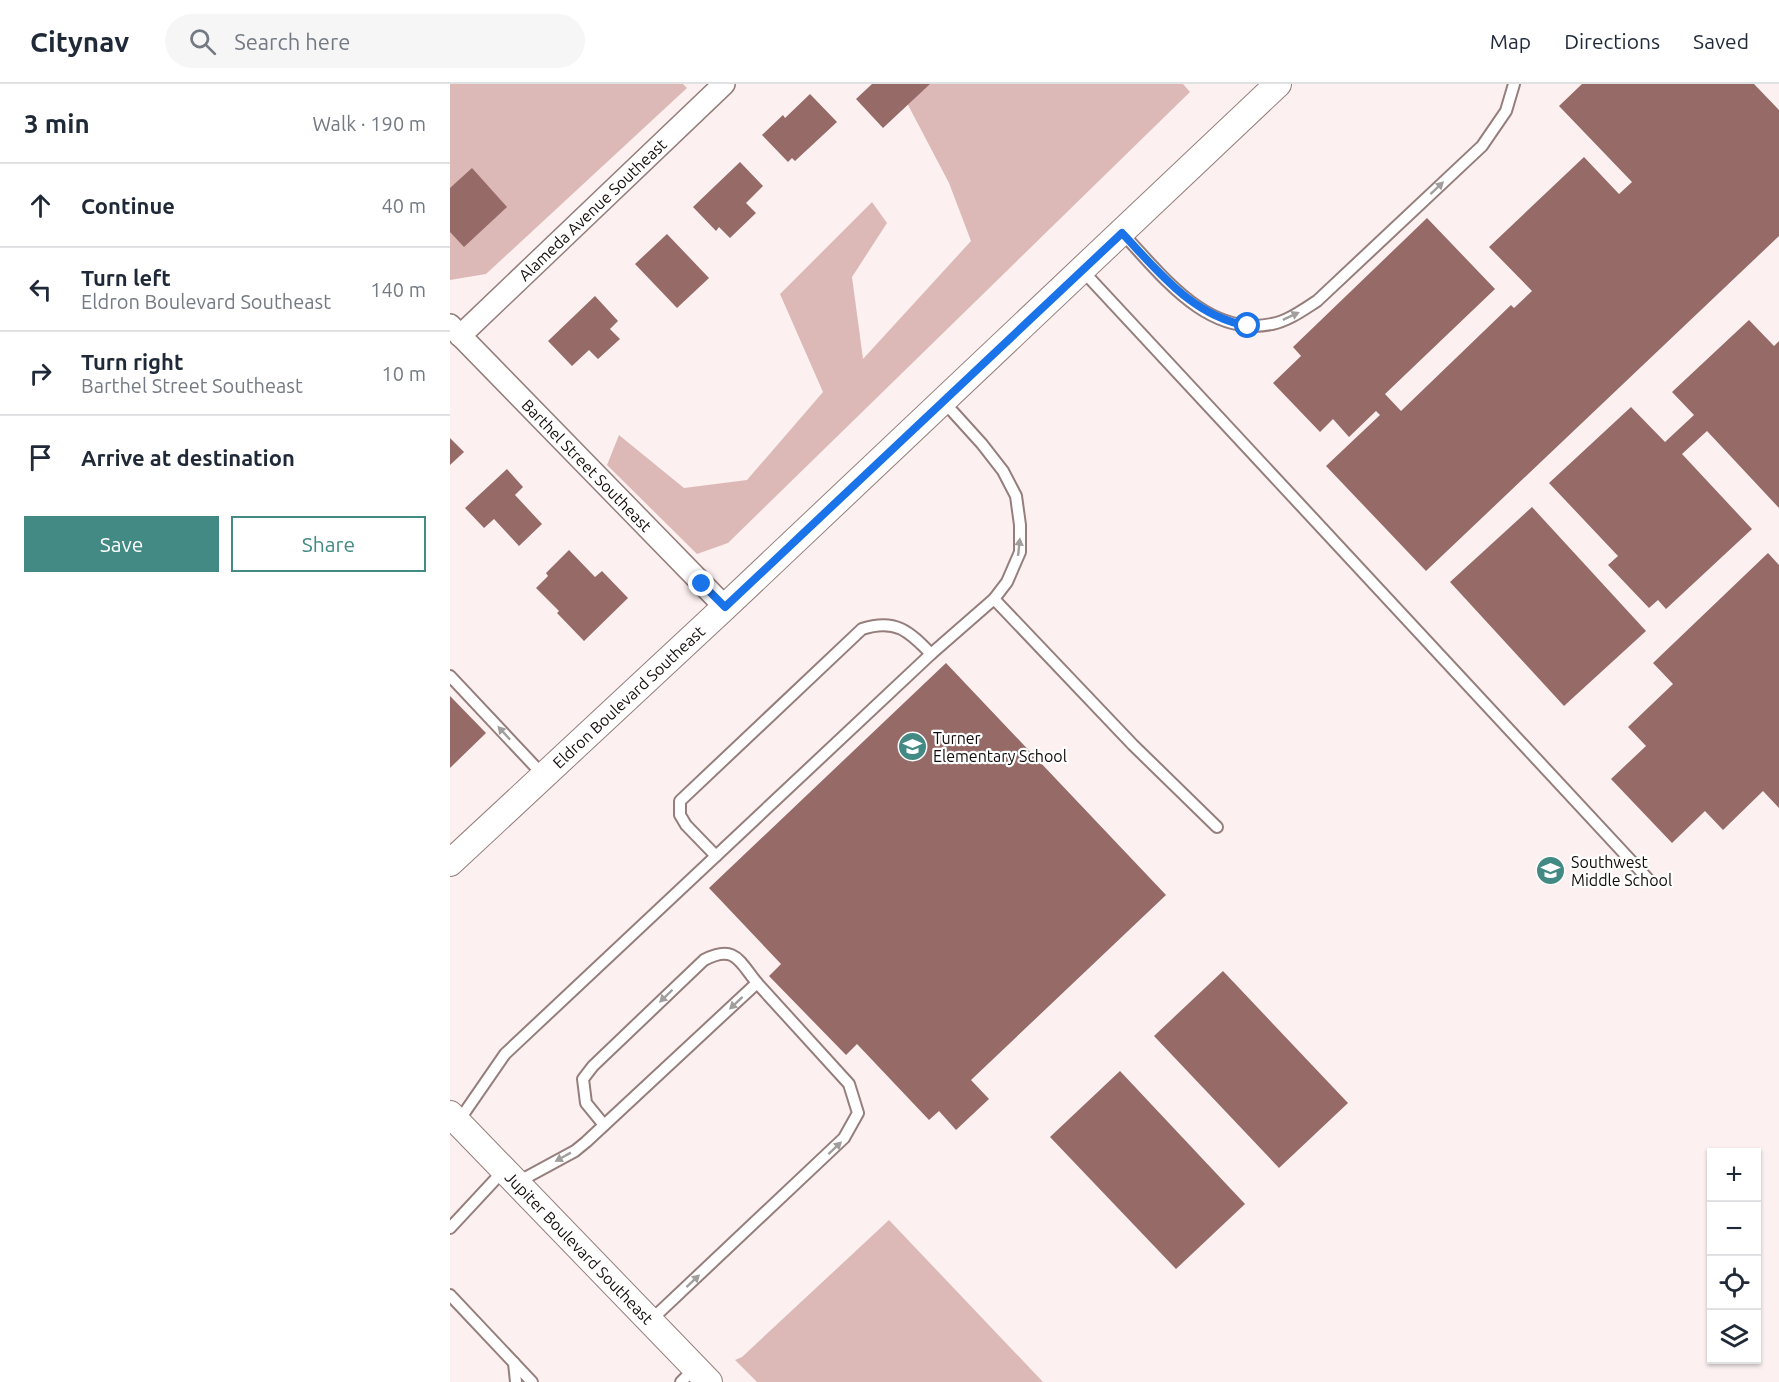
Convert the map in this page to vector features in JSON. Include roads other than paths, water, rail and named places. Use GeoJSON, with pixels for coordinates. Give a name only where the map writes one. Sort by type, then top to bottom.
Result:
{"type":"FeatureCollection","features":[{"type":"Feature","properties":{"kind":"street","name":"Alameda Avenue Southeast"},"geometry":{"type":"LineString","coordinates":[[455,331],[724,84]]}},
{"type":"Feature","properties":{"kind":"street","name":"Eldron Boulevard Southeast"},"geometry":{"type":"LineString","coordinates":[[450,864],[1278,84]]}},
{"type":"Feature","properties":{"kind":"street","name":"Barthel Street Southeast"},"geometry":{"type":"LineString","coordinates":[[455,331],[725,607]]}},
{"type":"Feature","properties":{"kind":"street","name":"Jupiter Boulevard Southeast"},"geometry":{"type":"LineString","coordinates":[[454,1118],[650,1321],[695,1377]]}},
{"type":"Feature","properties":{"kind":"lane"},"geometry":{"type":"LineString","coordinates":[[1122,233],[1176,290],[1198,308],[1228,322],[1248,326],[1272,324],[1293,316],[1317,301],[1482,146],[1506,111],[1514,84]]}},
{"type":"Feature","properties":{"kind":"lane"},"geometry":{"type":"LineString","coordinates":[[1081,270],[1648,879]]}},
{"type":"Feature","properties":{"kind":"lane"},"geometry":{"type":"LineString","coordinates":[[454,1118],[505,1054],[931,654],[994,599],[1006,582],[1020,552],[1020,525],[1016,496],[1004,471],[943,401]]}},
{"type":"Feature","properties":{"kind":"lane"},"geometry":{"type":"LineString","coordinates":[[994,599],[1133,745],[1217,827]]}},
{"type":"Feature","properties":{"kind":"lane"},"geometry":{"type":"LineString","coordinates":[[716,856],[686,825],[680,815],[680,801],[862,629],[875,625],[900,627],[914,636],[931,654]]}},
{"type":"Feature","properties":{"kind":"lane"},"geometry":{"type":"LineString","coordinates":[[450,676],[544,776]]}},
{"type":"Feature","properties":{"kind":"lane"},"geometry":{"type":"LineString","coordinates":[[604,1125],[586,1103],[583,1079],[593,1066],[704,960],[719,952],[727,952],[735,956],[849,1084],[858,1113],[844,1138],[650,1321]]}},
{"type":"Feature","properties":{"kind":"lane"},"geometry":{"type":"LineString","coordinates":[[450,1228],[510,1176],[575,1151],[758,984]]}},
{"type":"Feature","properties":{"kind":"lane"},"geometry":{"type":"LineString","coordinates":[[450,1295],[532,1382]]}},
{"type":"Feature","properties":{"kind":"lane"},"geometry":{"type":"LineString","coordinates":[[514,1363],[516,1382]]}},
{"type":"Feature","properties":{"kind":"place","name":"Turner Elementary School"},"geometry":{"type":"Point","coordinates":[912,747]}},
{"type":"Feature","properties":{"kind":"place","name":"Southwest Middle School"},"geometry":{"type":"Point","coordinates":[1550,871]}}]}
